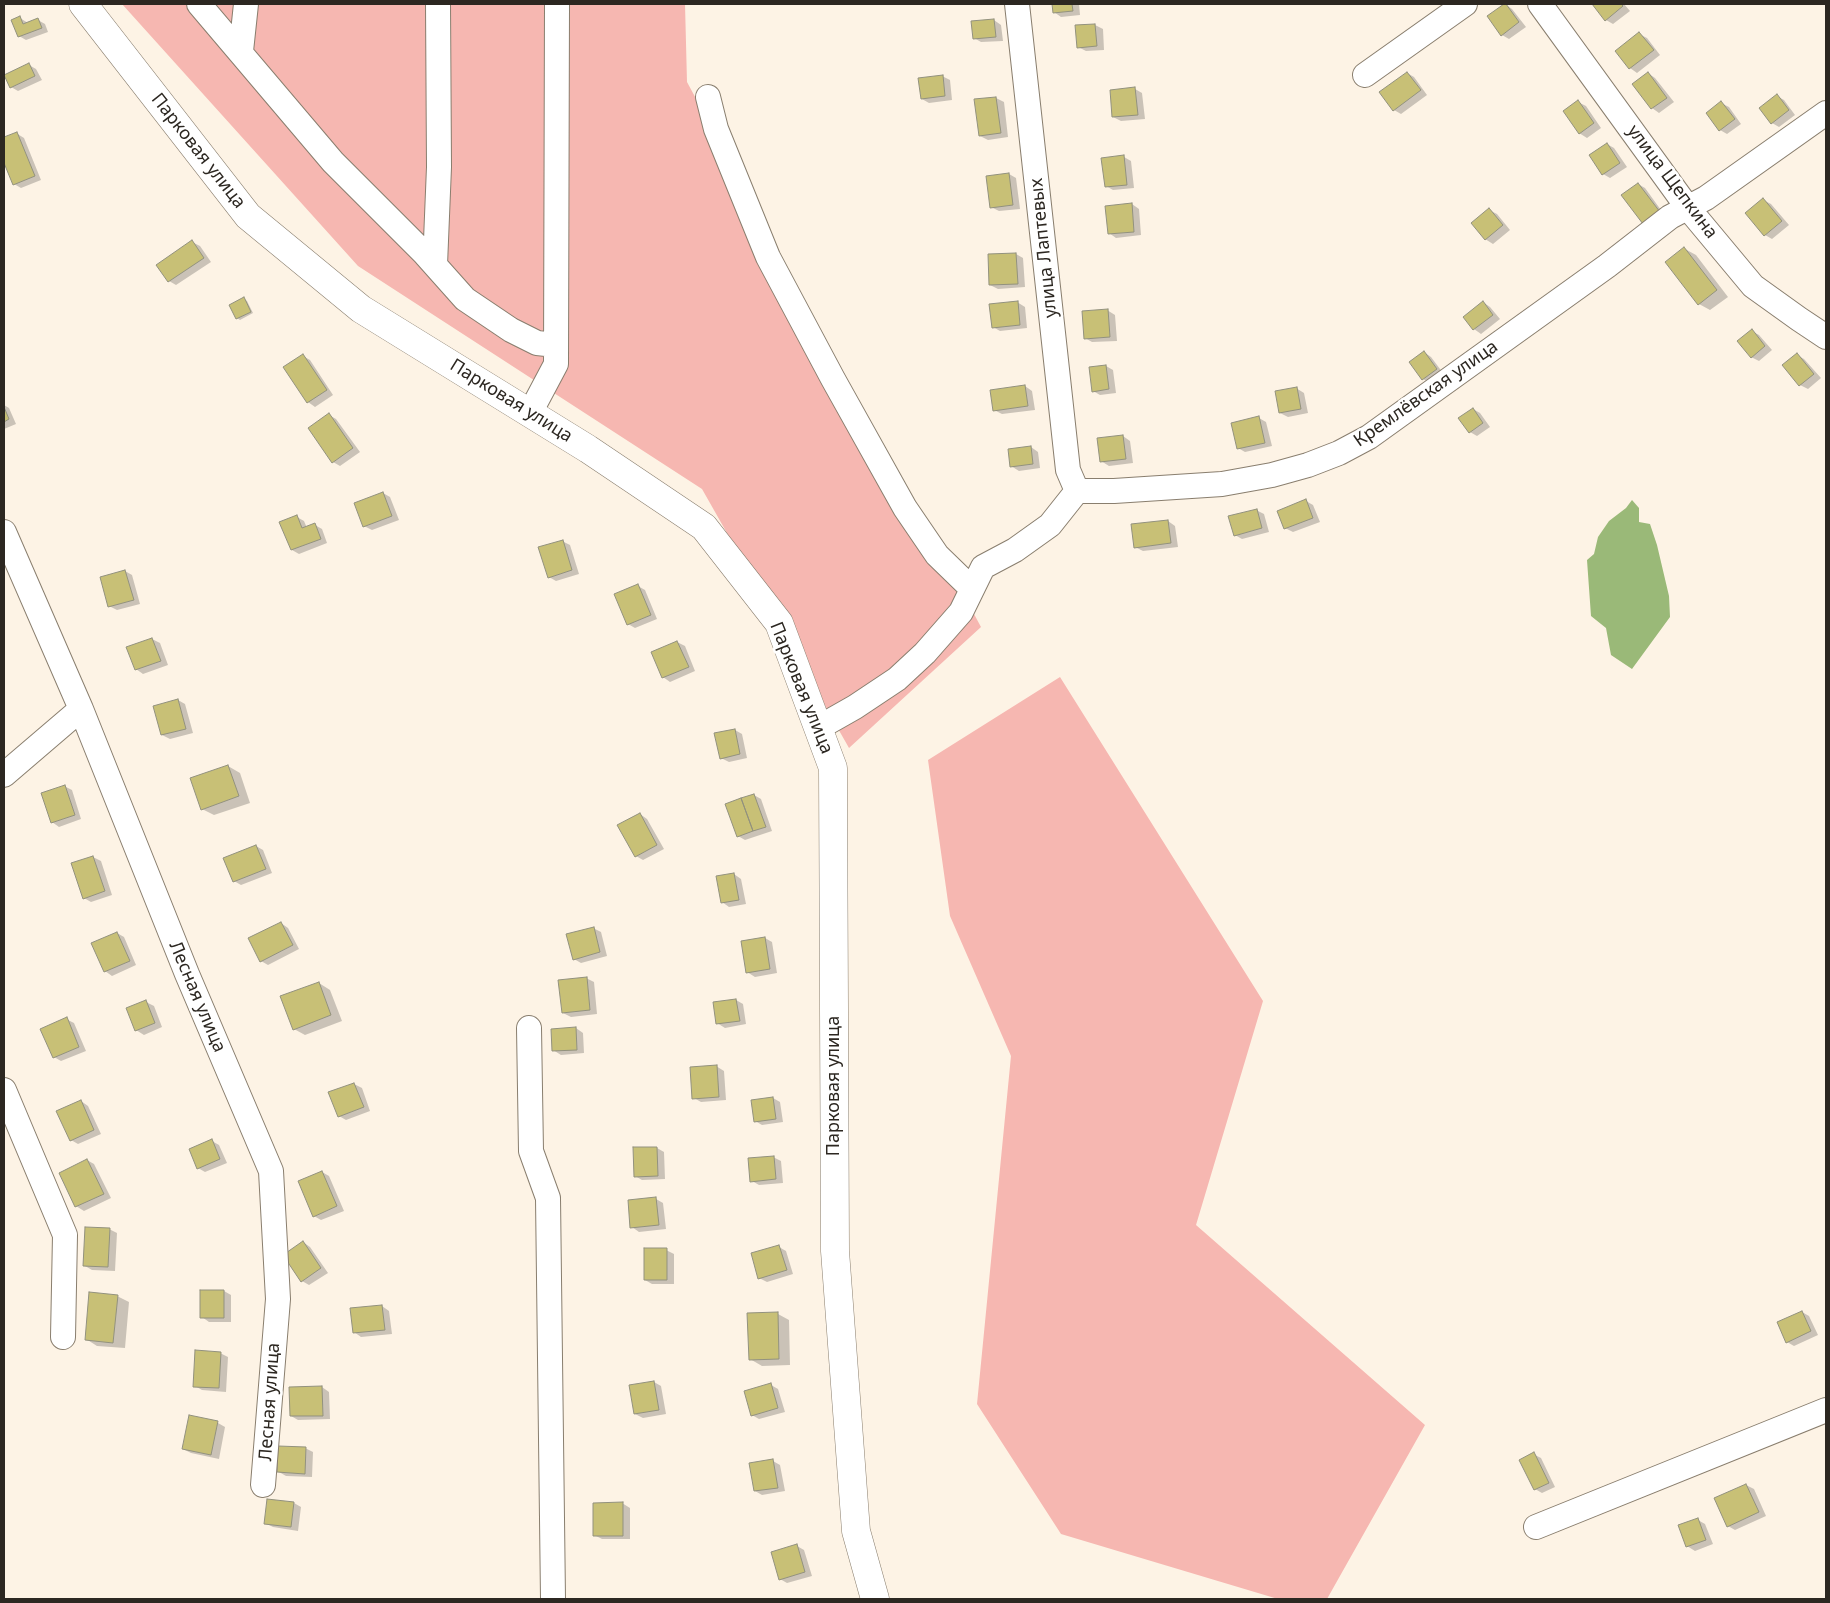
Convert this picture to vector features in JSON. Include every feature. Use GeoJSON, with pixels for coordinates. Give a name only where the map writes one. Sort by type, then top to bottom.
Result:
{"type":"FeatureCollection","features":[{"type":"Feature","properties":{"kind":"main road","name":"Парковая улица"},"geometry":{"type":"LineString","coordinates":[[83,4],[248,216],[361,309],[588,449],[704,526],[779,623],[833,768],[835,1251],[856,1531],[876,1599]]}},
{"type":"Feature","properties":{"kind":"street"},"geometry":{"type":"LineString","coordinates":[[199,4],[333,162],[435,265],[465,299],[511,330],[537,343],[556,345]]}},
{"type":"Feature","properties":{"kind":"street"},"geometry":{"type":"LineString","coordinates":[[240,51],[246,4]]}},
{"type":"Feature","properties":{"kind":"street"},"geometry":{"type":"LineString","coordinates":[[435,265],[439,167],[438,4]]}},
{"type":"Feature","properties":{"kind":"street"},"geometry":{"type":"LineString","coordinates":[[530,413],[556,364],[557,4]]}},
{"type":"Feature","properties":{"kind":"street","name":"улица Лаптевых"},"geometry":{"type":"LineString","coordinates":[[1017,4],[1068,470],[1077,491]]}},
{"type":"Feature","properties":{"kind":"street"},"geometry":{"type":"LineString","coordinates":[[1364,75],[1465,4]]}},
{"type":"Feature","properties":{"kind":"street","name":"улица Щепкина"},"geometry":{"type":"LineString","coordinates":[[1540,4],[1688,208],[1753,286],[1826,337]]}},
{"type":"Feature","properties":{"kind":"street"},"geometry":{"type":"LineString","coordinates":[[708,97],[716,129],[768,257],[833,379],[905,508],[937,555],[972,588]]}},
{"type":"Feature","properties":{"kind":"street","name":"Кремлёвская улица"},"geometry":{"type":"LineString","coordinates":[[1077,491],[1114,491],[1222,484],[1308,465],[1339,453],[1369,437],[1607,266],[1670,217],[1706,198],[1826,113]]}},
{"type":"Feature","properties":{"kind":"street"},"geometry":{"type":"LineString","coordinates":[[818,728],[855,707],[904,672],[925,654],[961,612],[983,567],[1015,550],[1050,525],[1077,491]]}},
{"type":"Feature","properties":{"kind":"street","name":"Лесная улица"},"geometry":{"type":"LineString","coordinates":[[4,532],[81,709],[187,974],[271,1171],[278,1299],[264,1485]]}},
{"type":"Feature","properties":{"kind":"street"},"geometry":{"type":"LineString","coordinates":[[4,775],[81,709]]}},
{"type":"Feature","properties":{"kind":"street"},"geometry":{"type":"LineString","coordinates":[[529,1028],[531,1151],[548,1198],[553,1599]]}},
{"type":"Feature","properties":{"kind":"street"},"geometry":{"type":"LineString","coordinates":[[4,1090],[65,1235],[63,1337]]}},
{"type":"Feature","properties":{"kind":"street"},"geometry":{"type":"LineString","coordinates":[[1536,1527],[1826,1410]]}},
{"type":"Feature","properties":{"kind":"shaded area"},"geometry":{"type":"Polygon","coordinates":[[[122,4],[685,4],[687,82],[981,627],[849,748],[702,489],[358,266],[122,4]]]}},
{"type":"Feature","properties":{"kind":"shaded area"},"geometry":{"type":"Polygon","coordinates":[[[1632,500],[1639,508],[1639,522],[1650,524],[1657,545],[1669,596],[1670,617],[1632,669],[1611,655],[1606,628],[1591,616],[1587,560],[1594,554],[1598,537],[1609,521],[1626,508],[1632,500]]]}},
{"type":"Feature","properties":{"kind":"shaded area"},"geometry":{"type":"Polygon","coordinates":[[[1060,677],[1263,1001],[1196,1225],[1425,1425],[1327,1599],[1278,1599],[1061,1534],[977,1404],[1011,1056],[950,916],[928,760],[1060,677]]]}},
{"type":"Feature","properties":{"kind":"building"},"geometry":{"type":"Polygon","coordinates":[[[1052,4],[1072,4],[1073,11],[1053,13],[1052,4]]]}},
{"type":"Feature","properties":{"kind":"building"},"geometry":{"type":"Polygon","coordinates":[[[1506,4],[1519,22],[1501,36],[1487,16],[1506,4]]]}},
{"type":"Feature","properties":{"kind":"building"},"geometry":{"type":"Polygon","coordinates":[[[1592,4],[1621,4],[1623,6],[1605,21],[1592,4]]]}},
{"type":"Feature","properties":{"kind":"building"},"geometry":{"type":"Polygon","coordinates":[[[20,16],[23,24],[38,18],[42,28],[18,37],[11,20],[20,16]]]}},
{"type":"Feature","properties":{"kind":"building"},"geometry":{"type":"Polygon","coordinates":[[[994,19],[996,37],[973,39],[971,21],[994,19]]]}},
{"type":"Feature","properties":{"kind":"building"},"geometry":{"type":"Polygon","coordinates":[[[1095,24],[1097,46],[1077,48],[1075,25],[1095,24]]]}},
{"type":"Feature","properties":{"kind":"building"},"geometry":{"type":"Polygon","coordinates":[[[1639,32],[1654,50],[1629,69],[1615,51],[1639,32]]]}},
{"type":"Feature","properties":{"kind":"building"},"geometry":{"type":"Polygon","coordinates":[[[29,63],[35,76],[10,88],[4,75],[29,63]]]}},
{"type":"Feature","properties":{"kind":"building"},"geometry":{"type":"Polygon","coordinates":[[[1407,72],[1421,90],[1393,111],[1379,92],[1407,72]]]}},
{"type":"Feature","properties":{"kind":"building"},"geometry":{"type":"Polygon","coordinates":[[[1648,72],[1667,98],[1651,109],[1632,84],[1648,72]]]}},
{"type":"Feature","properties":{"kind":"building"},"geometry":{"type":"Polygon","coordinates":[[[943,75],[945,96],[921,99],[918,78],[943,75]]]}},
{"type":"Feature","properties":{"kind":"building"},"geometry":{"type":"Polygon","coordinates":[[[1135,87],[1138,115],[1112,117],[1110,90],[1135,87]]]}},
{"type":"Feature","properties":{"kind":"building"},"geometry":{"type":"Polygon","coordinates":[[[1777,94],[1789,110],[1771,124],[1759,108],[1777,94]]]}},
{"type":"Feature","properties":{"kind":"building"},"geometry":{"type":"Polygon","coordinates":[[[996,97],[1001,133],[979,136],[974,99],[996,97]]]}},
{"type":"Feature","properties":{"kind":"building"},"geometry":{"type":"Polygon","coordinates":[[[1578,100],[1594,123],[1579,134],[1563,111],[1578,100]]]}},
{"type":"Feature","properties":{"kind":"building"},"geometry":{"type":"Polygon","coordinates":[[[1721,101],[1735,119],[1719,131],[1706,113],[1721,101]]]}},
{"type":"Feature","properties":{"kind":"building"},"geometry":{"type":"Polygon","coordinates":[[[17,132],[35,176],[13,185],[4,163],[4,137],[17,132]]]}},
{"type":"Feature","properties":{"kind":"building"},"geometry":{"type":"Polygon","coordinates":[[[1607,143],[1620,163],[1602,175],[1589,155],[1607,143]]]}},
{"type":"Feature","properties":{"kind":"building"},"geometry":{"type":"Polygon","coordinates":[[[1124,155],[1127,185],[1105,187],[1101,158],[1124,155]]]}},
{"type":"Feature","properties":{"kind":"building"},"geometry":{"type":"Polygon","coordinates":[[[1009,173],[1013,205],[990,208],[986,176],[1009,173]]]}},
{"type":"Feature","properties":{"kind":"building"},"geometry":{"type":"Polygon","coordinates":[[[1638,183],[1660,212],[1643,224],[1621,195],[1638,183]]]}},
{"type":"Feature","properties":{"kind":"building"},"geometry":{"type":"Polygon","coordinates":[[[1763,198],[1782,221],[1764,236],[1745,213],[1763,198]]]}},
{"type":"Feature","properties":{"kind":"building"},"geometry":{"type":"Polygon","coordinates":[[[1132,203],[1134,232],[1108,234],[1105,206],[1132,203]]]}},
{"type":"Feature","properties":{"kind":"building"},"geometry":{"type":"Polygon","coordinates":[[[1489,208],[1503,225],[1485,240],[1471,223],[1489,208]]]}},
{"type":"Feature","properties":{"kind":"building"},"geometry":{"type":"Polygon","coordinates":[[[192,240],[204,258],[168,282],[156,265],[192,240]]]}},
{"type":"Feature","properties":{"kind":"building"},"geometry":{"type":"Polygon","coordinates":[[[1684,247],[1717,290],[1698,305],[1665,262],[1684,247]]]}},
{"type":"Feature","properties":{"kind":"building"},"geometry":{"type":"Polygon","coordinates":[[[1016,253],[1018,284],[989,285],[988,254],[1016,253]]]}},
{"type":"Feature","properties":{"kind":"building"},"geometry":{"type":"Polygon","coordinates":[[[244,297],[251,312],[236,319],[229,305],[244,297]]]}},
{"type":"Feature","properties":{"kind":"building"},"geometry":{"type":"Polygon","coordinates":[[[1018,301],[1020,325],[992,328],[989,304],[1018,301]]]}},
{"type":"Feature","properties":{"kind":"building"},"geometry":{"type":"Polygon","coordinates":[[[1483,301],[1493,315],[1473,330],[1463,317],[1483,301]]]}},
{"type":"Feature","properties":{"kind":"building"},"geometry":{"type":"Polygon","coordinates":[[[1108,309],[1110,337],[1084,339],[1082,311],[1108,309]]]}},
{"type":"Feature","properties":{"kind":"building"},"geometry":{"type":"Polygon","coordinates":[[[1752,329],[1765,346],[1751,358],[1737,341],[1752,329]]]}},
{"type":"Feature","properties":{"kind":"building"},"geometry":{"type":"Polygon","coordinates":[[[1424,351],[1437,369],[1422,380],[1409,362],[1424,351]]]}},
{"type":"Feature","properties":{"kind":"building"},"geometry":{"type":"Polygon","coordinates":[[[1797,353],[1814,374],[1799,386],[1782,365],[1797,353]]]}},
{"type":"Feature","properties":{"kind":"building"},"geometry":{"type":"Polygon","coordinates":[[[303,354],[327,390],[307,403],[283,367],[303,354]]]}},
{"type":"Feature","properties":{"kind":"building"},"geometry":{"type":"Polygon","coordinates":[[[1106,365],[1109,389],[1092,392],[1089,367],[1106,365]]]}},
{"type":"Feature","properties":{"kind":"building"},"geometry":{"type":"Polygon","coordinates":[[[1025,385],[1028,406],[993,411],[990,390],[1025,385]]]}},
{"type":"Feature","properties":{"kind":"building"},"geometry":{"type":"Polygon","coordinates":[[[1297,387],[1301,409],[1279,413],[1275,391],[1297,387]]]}},
{"type":"Feature","properties":{"kind":"building"},"geometry":{"type":"Polygon","coordinates":[[[4,407],[9,419],[4,422],[4,407]]]}},
{"type":"Feature","properties":{"kind":"building"},"geometry":{"type":"Polygon","coordinates":[[[1473,408],[1483,423],[1469,433],[1458,418],[1473,408]]]}},
{"type":"Feature","properties":{"kind":"building"},"geometry":{"type":"Polygon","coordinates":[[[329,413],[353,448],[332,463],[308,428],[329,413]]]}},
{"type":"Feature","properties":{"kind":"building"},"geometry":{"type":"Polygon","coordinates":[[[1259,416],[1265,443],[1237,449],[1231,423],[1259,416]]]}},
{"type":"Feature","properties":{"kind":"building"},"geometry":{"type":"Polygon","coordinates":[[[1123,435],[1126,459],[1100,462],[1097,438],[1123,435]]]}},
{"type":"Feature","properties":{"kind":"building"},"geometry":{"type":"Polygon","coordinates":[[[1031,446],[1033,464],[1010,467],[1008,449],[1031,446]]]}},
{"type":"Feature","properties":{"kind":"building"},"geometry":{"type":"Polygon","coordinates":[[[383,492],[392,516],[363,527],[354,503],[383,492]]]}},
{"type":"Feature","properties":{"kind":"building"},"geometry":{"type":"Polygon","coordinates":[[[1306,499],[1313,518],[1284,529],[1277,511],[1306,499]]]}},
{"type":"Feature","properties":{"kind":"building"},"geometry":{"type":"Polygon","coordinates":[[[1257,509],[1262,528],[1234,536],[1228,516],[1257,509]]]}},
{"type":"Feature","properties":{"kind":"building"},"geometry":{"type":"Polygon","coordinates":[[[297,515],[302,528],[315,523],[321,539],[291,550],[279,522],[297,515]]]}},
{"type":"Feature","properties":{"kind":"building"},"geometry":{"type":"Polygon","coordinates":[[[1168,520],[1171,543],[1134,548],[1131,524],[1168,520]]]}},
{"type":"Feature","properties":{"kind":"building"},"geometry":{"type":"Polygon","coordinates":[[[563,540],[572,570],[548,578],[538,547],[563,540]]]}},
{"type":"Feature","properties":{"kind":"building"},"geometry":{"type":"Polygon","coordinates":[[[125,570],[134,600],[108,607],[100,577],[125,570]]]}},
{"type":"Feature","properties":{"kind":"building"},"geometry":{"type":"Polygon","coordinates":[[[638,584],[651,615],[627,625],[614,594],[638,584]]]}},
{"type":"Feature","properties":{"kind":"building"},"geometry":{"type":"Polygon","coordinates":[[[152,638],[161,661],[135,670],[126,647],[152,638]]]}},
{"type":"Feature","properties":{"kind":"building"},"geometry":{"type":"Polygon","coordinates":[[[677,641],[689,667],[662,678],[651,652],[677,641]]]}},
{"type":"Feature","properties":{"kind":"building"},"geometry":{"type":"Polygon","coordinates":[[[178,699],[186,729],[161,735],[153,706],[178,699]]]}},
{"type":"Feature","properties":{"kind":"building"},"geometry":{"type":"Polygon","coordinates":[[[735,729],[740,754],[720,759],[714,733],[735,729]]]}},
{"type":"Feature","properties":{"kind":"building"},"geometry":{"type":"Polygon","coordinates":[[[228,765],[239,796],[201,810],[190,778],[228,765]]]}},
{"type":"Feature","properties":{"kind":"building"},"geometry":{"type":"Polygon","coordinates":[[[65,785],[75,815],[51,823],[41,793],[65,785]]]}},
{"type":"Feature","properties":{"kind":"building"},"geometry":{"type":"Polygon","coordinates":[[[754,794],[766,827],[753,831],[741,798],[754,794]]]}},
{"type":"Feature","properties":{"kind":"building"},"geometry":{"type":"Polygon","coordinates":[[[741,798],[753,831],[737,837],[725,804],[741,798]]]}},
{"type":"Feature","properties":{"kind":"building"},"geometry":{"type":"Polygon","coordinates":[[[640,813],[657,845],[635,857],[617,825],[640,813]]]}},
{"type":"Feature","properties":{"kind":"building"},"geometry":{"type":"Polygon","coordinates":[[[256,845],[266,869],[233,882],[223,858],[256,845]]]}},
{"type":"Feature","properties":{"kind":"building"},"geometry":{"type":"Polygon","coordinates":[[[93,856],[105,891],[83,899],[71,863],[93,856]]]}},
{"type":"Feature","properties":{"kind":"building"},"geometry":{"type":"Polygon","coordinates":[[[734,873],[739,900],[721,903],[716,876],[734,873]]]}},
{"type":"Feature","properties":{"kind":"building"},"geometry":{"type":"Polygon","coordinates":[[[281,922],[293,945],[260,962],[248,938],[281,922]]]}},
{"type":"Feature","properties":{"kind":"building"},"geometry":{"type":"Polygon","coordinates":[[[594,927],[600,952],[573,960],[566,934],[594,927]]]}},
{"type":"Feature","properties":{"kind":"building"},"geometry":{"type":"Polygon","coordinates":[[[117,932],[130,961],[104,972],[91,943],[117,932]]]}},
{"type":"Feature","properties":{"kind":"building"},"geometry":{"type":"Polygon","coordinates":[[[765,937],[770,969],[746,973],[741,941],[765,937]]]}},
{"type":"Feature","properties":{"kind":"building"},"geometry":{"type":"Polygon","coordinates":[[[587,977],[590,1010],[562,1013],[558,980],[587,977]]]}},
{"type":"Feature","properties":{"kind":"building"},"geometry":{"type":"Polygon","coordinates":[[[319,982],[331,1015],[293,1030],[280,996],[319,982]]]}},
{"type":"Feature","properties":{"kind":"building"},"geometry":{"type":"Polygon","coordinates":[[[736,999],[740,1021],[716,1024],[713,1002],[736,999]]]}},
{"type":"Feature","properties":{"kind":"building"},"geometry":{"type":"Polygon","coordinates":[[[146,1000],[155,1023],[135,1031],[126,1008],[146,1000]]]}},
{"type":"Feature","properties":{"kind":"building"},"geometry":{"type":"Polygon","coordinates":[[[67,1017],[79,1047],[53,1058],[40,1029],[67,1017]]]}},
{"type":"Feature","properties":{"kind":"building"},"geometry":{"type":"Polygon","coordinates":[[[576,1027],[577,1050],[552,1051],[551,1029],[576,1027]]]}},
{"type":"Feature","properties":{"kind":"building"},"geometry":{"type":"Polygon","coordinates":[[[717,1065],[719,1097],[692,1099],[690,1067],[717,1065]]]}},
{"type":"Feature","properties":{"kind":"building"},"geometry":{"type":"Polygon","coordinates":[[[354,1083],[364,1107],[338,1117],[328,1092],[354,1083]]]}},
{"type":"Feature","properties":{"kind":"building"},"geometry":{"type":"Polygon","coordinates":[[[773,1097],[776,1119],[754,1122],[751,1100],[773,1097]]]}},
{"type":"Feature","properties":{"kind":"building"},"geometry":{"type":"Polygon","coordinates":[[[81,1100],[94,1130],[70,1141],[56,1111],[81,1100]]]}},
{"type":"Feature","properties":{"kind":"building"},"geometry":{"type":"Polygon","coordinates":[[[212,1139],[220,1159],[197,1169],[189,1149],[212,1139]]]}},
{"type":"Feature","properties":{"kind":"building"},"geometry":{"type":"Polygon","coordinates":[[[633,1147],[657,1147],[658,1176],[634,1177],[633,1147]]]}},
{"type":"Feature","properties":{"kind":"building"},"geometry":{"type":"Polygon","coordinates":[[[774,1156],[776,1179],[750,1182],[748,1158],[774,1156]]]}},
{"type":"Feature","properties":{"kind":"building"},"geometry":{"type":"Polygon","coordinates":[[[87,1159],[104,1194],[75,1207],[59,1173],[87,1159]]]}},
{"type":"Feature","properties":{"kind":"building"},"geometry":{"type":"Polygon","coordinates":[[[322,1171],[337,1206],[313,1217],[298,1181],[322,1171]]]}},
{"type":"Feature","properties":{"kind":"building"},"geometry":{"type":"Polygon","coordinates":[[[656,1197],[659,1225],[630,1228],[628,1200],[656,1197]]]}},
{"type":"Feature","properties":{"kind":"building"},"geometry":{"type":"Polygon","coordinates":[[[85,1227],[110,1228],[108,1267],[83,1266],[85,1227]]]}},
{"type":"Feature","properties":{"kind":"building"},"geometry":{"type":"Polygon","coordinates":[[[303,1241],[321,1268],[301,1282],[283,1255],[303,1241]]]}},
{"type":"Feature","properties":{"kind":"building"},"geometry":{"type":"Polygon","coordinates":[[[779,1245],[787,1270],[758,1279],[751,1253],[779,1245]]]}},
{"type":"Feature","properties":{"kind":"building"},"geometry":{"type":"Polygon","coordinates":[[[644,1248],[667,1248],[667,1280],[644,1280],[644,1248]]]}},
{"type":"Feature","properties":{"kind":"building"},"geometry":{"type":"Polygon","coordinates":[[[200,1290],[224,1290],[224,1318],[200,1318],[200,1290]]]}},
{"type":"Feature","properties":{"kind":"building"},"geometry":{"type":"Polygon","coordinates":[[[89,1292],[118,1295],[113,1343],[85,1340],[89,1292]]]}},
{"type":"Feature","properties":{"kind":"building"},"geometry":{"type":"Polygon","coordinates":[[[382,1305],[385,1330],[353,1333],[350,1308],[382,1305]]]}},
{"type":"Feature","properties":{"kind":"building"},"geometry":{"type":"Polygon","coordinates":[[[1802,1311],[1811,1331],[1786,1343],[1777,1322],[1802,1311]]]}},
{"type":"Feature","properties":{"kind":"building"},"geometry":{"type":"Polygon","coordinates":[[[778,1312],[779,1359],[749,1360],[747,1313],[778,1312]]]}},
{"type":"Feature","properties":{"kind":"building"},"geometry":{"type":"Polygon","coordinates":[[[195,1350],[221,1352],[219,1388],[193,1387],[195,1350]]]}},
{"type":"Feature","properties":{"kind":"building"},"geometry":{"type":"Polygon","coordinates":[[[654,1381],[659,1410],[634,1414],[629,1385],[654,1381]]]}},
{"type":"Feature","properties":{"kind":"building"},"geometry":{"type":"Polygon","coordinates":[[[771,1383],[778,1408],[751,1416],[744,1391],[771,1383]]]}},
{"type":"Feature","properties":{"kind":"building"},"geometry":{"type":"Polygon","coordinates":[[[322,1386],[323,1416],[290,1416],[289,1387],[322,1386]]]}},
{"type":"Feature","properties":{"kind":"building"},"geometry":{"type":"Polygon","coordinates":[[[189,1415],[218,1421],[211,1455],[182,1449],[189,1415]]]}},
{"type":"Feature","properties":{"kind":"building"},"geometry":{"type":"Polygon","coordinates":[[[278,1446],[306,1447],[305,1474],[277,1472],[278,1446]]]}},
{"type":"Feature","properties":{"kind":"building"},"geometry":{"type":"Polygon","coordinates":[[[1534,1452],[1549,1483],[1534,1490],[1519,1460],[1534,1452]]]}},
{"type":"Feature","properties":{"kind":"building"},"geometry":{"type":"Polygon","coordinates":[[[773,1459],[778,1488],[754,1491],[749,1463],[773,1459]]]}},
{"type":"Feature","properties":{"kind":"building"},"geometry":{"type":"Polygon","coordinates":[[[1746,1484],[1759,1512],[1727,1527],[1714,1498],[1746,1484]]]}},
{"type":"Feature","properties":{"kind":"building"},"geometry":{"type":"Polygon","coordinates":[[[267,1499],[294,1502],[291,1527],[264,1524],[267,1499]]]}},
{"type":"Feature","properties":{"kind":"building"},"geometry":{"type":"Polygon","coordinates":[[[623,1502],[623,1536],[593,1536],[593,1503],[623,1502]]]}},
{"type":"Feature","properties":{"kind":"building"},"geometry":{"type":"Polygon","coordinates":[[[1698,1518],[1706,1540],[1686,1547],[1678,1525],[1698,1518]]]}},
{"type":"Feature","properties":{"kind":"building"},"geometry":{"type":"Polygon","coordinates":[[[797,1544],[805,1572],[779,1580],[771,1552],[797,1544]]]}}]}
